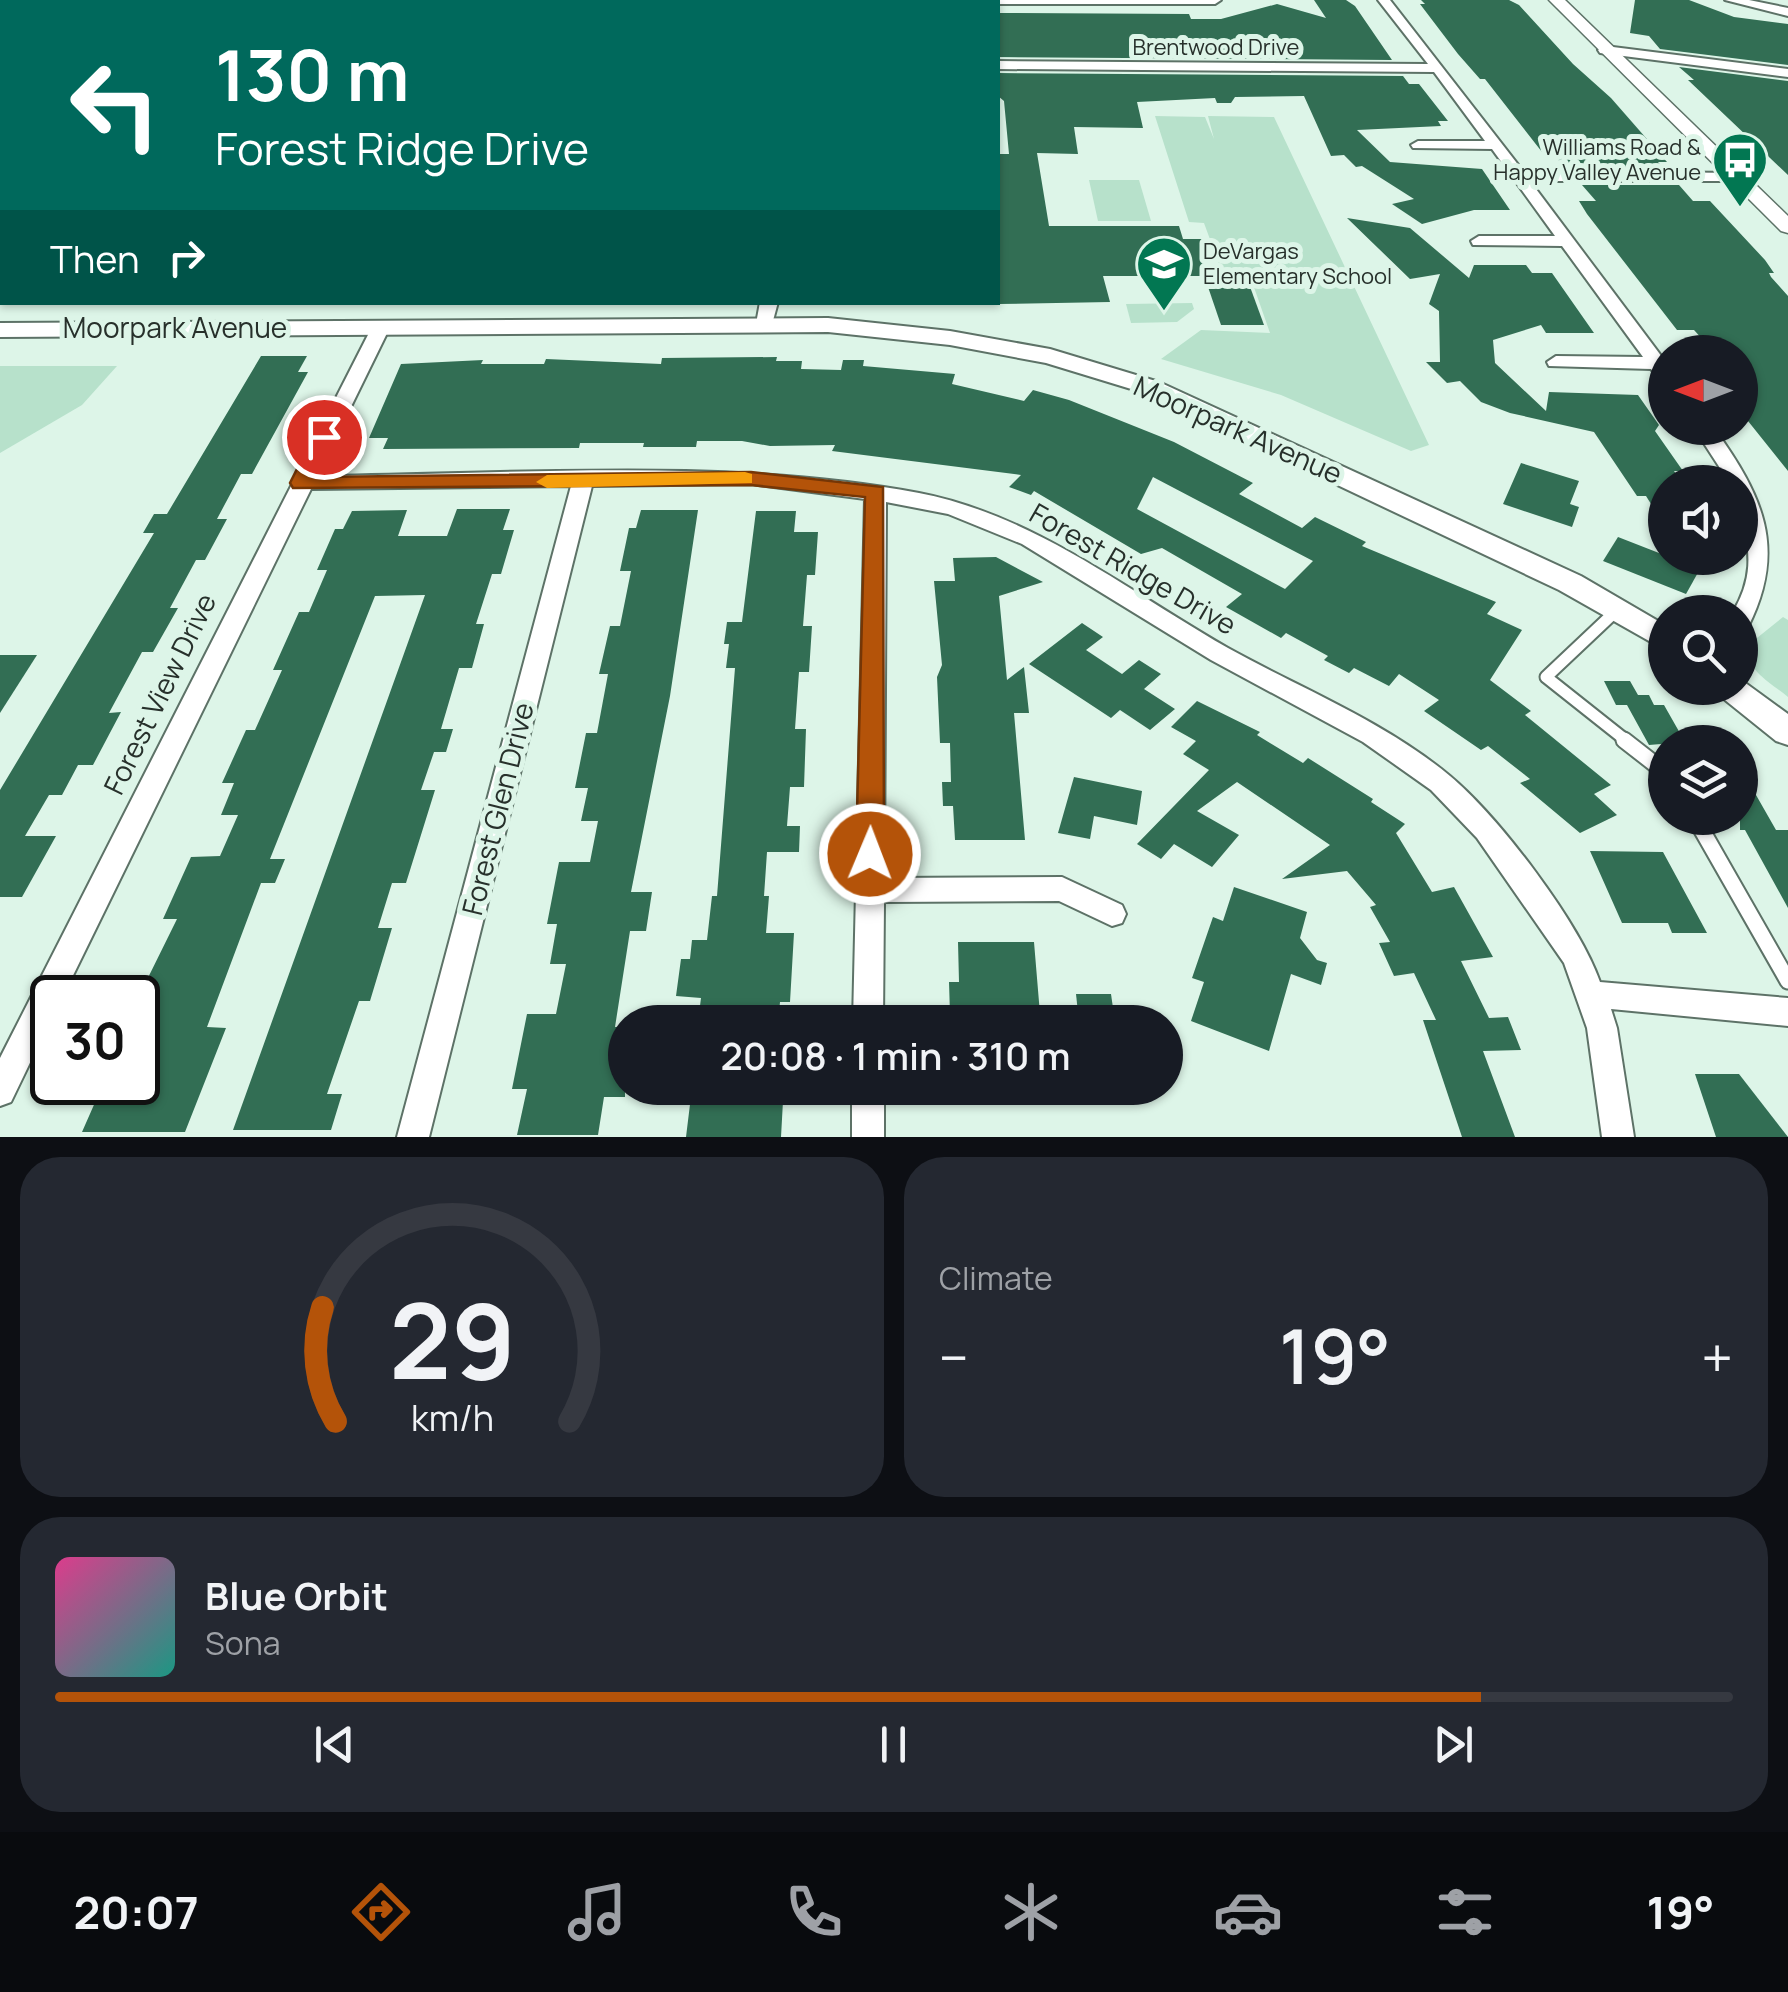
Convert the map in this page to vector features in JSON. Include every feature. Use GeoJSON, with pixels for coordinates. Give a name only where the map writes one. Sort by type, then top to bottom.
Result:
{"type":"FeatureCollection","features":[{"type":"Feature","properties":{"kind":"main road","name":"Moorpark Avenue"},"geometry":{"type":"LineString","coordinates":[[0,330],[380,327],[767,313],[1050,356],[1150,387],[1618,610],[1648,629]]}},
{"type":"Feature","properties":{"kind":"main road"},"geometry":{"type":"LineString","coordinates":[[1754,705],[1788,732]]}},
{"type":"Feature","properties":{"kind":"street"},"geometry":{"type":"LineString","coordinates":[[972,0],[1215,0]]}},
{"type":"Feature","properties":{"kind":"street"},"geometry":{"type":"LineString","coordinates":[[1384,0],[1648,350]]}},
{"type":"Feature","properties":{"kind":"street"},"geometry":{"type":"LineString","coordinates":[[1556,0],[1788,227]]}},
{"type":"Feature","properties":{"kind":"street"},"geometry":{"type":"LineString","coordinates":[[1731,0],[1788,12]]}},
{"type":"Feature","properties":{"kind":"street"},"geometry":{"type":"LineString","coordinates":[[1605,50],[1788,73]]}},
{"type":"Feature","properties":{"kind":"street","name":"Brentwood Drive"},"geometry":{"type":"LineString","coordinates":[[1000,65],[1435,68]]}},
{"type":"Feature","properties":{"kind":"street"},"geometry":{"type":"LineString","coordinates":[[1418,145],[1496,145]]}},
{"type":"Feature","properties":{"kind":"street"},"geometry":{"type":"LineString","coordinates":[[1520,176],[1736,176]]}},
{"type":"Feature","properties":{"kind":"street"},"geometry":{"type":"LineString","coordinates":[[1478,240],[1567,241]]}},
{"type":"Feature","properties":{"kind":"street","name":"Forest View Drive"},"geometry":{"type":"LineString","coordinates":[[0,1091],[380,327]]}},
{"type":"Feature","properties":{"kind":"street"},"geometry":{"type":"LineString","coordinates":[[1556,362],[1648,367]]}},
{"type":"Feature","properties":{"kind":"street"},"geometry":{"type":"LineString","coordinates":[[1716,445],[1760,505],[1778,542],[1778,578],[1758,607]]}},
{"type":"Feature","properties":{"kind":"street","name":"Forest Ridge Drive"},"geometry":{"type":"LineString","coordinates":[[301,483],[751,478],[876,492],[955,509],[1030,540],[1220,654],[1372,735],[1440,783],[1487,830],[1558,930],[1590,994],[1602,1028],[1618,1137]]}},
{"type":"Feature","properties":{"kind":"street","name":"Forest Glen Drive"},"geometry":{"type":"LineString","coordinates":[[413,1137],[582,482]]}},
{"type":"Feature","properties":{"kind":"street"},"geometry":{"type":"LineString","coordinates":[[868,1005],[876,492]]}},
{"type":"Feature","properties":{"kind":"street"},"geometry":{"type":"LineString","coordinates":[[869,890],[1062,889],[1112,914]]}},
{"type":"Feature","properties":{"kind":"street"},"geometry":{"type":"LineString","coordinates":[[1590,994],[1788,1012]]}},
{"type":"Feature","properties":{"kind":"street"},"geometry":{"type":"LineString","coordinates":[[868,1105],[868,1137]]}},
{"type":"Feature","properties":{"kind":"lane"},"geometry":{"type":"LineString","coordinates":[[1618,610],[1546,678],[1648,759]]}},
{"type":"Feature","properties":{"kind":"lane"},"geometry":{"type":"LineString","coordinates":[[1706,835],[1788,982]]}},
{"type":"Feature","properties":{"kind":"green space"},"geometry":{"type":"Polygon","coordinates":[[[1155,116],[1205,117],[1214,139],[1208,116],[1274,117],[1429,445],[1411,451],[1281,395],[1161,359],[1201,330],[1270,333],[1249,273],[1222,272],[1204,223],[1189,222],[1155,116]]]}},
{"type":"Feature","properties":{"kind":"green space"},"geometry":{"type":"Polygon","coordinates":[[[1089,180],[1139,180],[1151,221],[1098,221],[1089,180]]]}},
{"type":"Feature","properties":{"kind":"green space"},"geometry":{"type":"Polygon","coordinates":[[[1192,303],[1194,309],[1177,322],[1131,323],[1126,304],[1192,303]]]}},
{"type":"Feature","properties":{"kind":"green space"},"geometry":{"type":"Polygon","coordinates":[[[0,366],[117,366],[82,405],[0,453],[0,366]]]}},
{"type":"Feature","properties":{"kind":"green space"},"geometry":{"type":"Polygon","coordinates":[[[1783,617],[1788,620],[1788,697],[1758,672],[1758,637],[1783,617]]]}},
{"type":"Feature","properties":{"kind":"building"},"geometry":{"type":"Polygon","coordinates":[[[1314,0],[1346,0],[1355,6],[1392,60],[1000,57],[1000,13],[1189,14],[1191,19],[1221,19],[1277,4],[1326,18],[1314,0]]]}},
{"type":"Feature","properties":{"kind":"building"},"geometry":{"type":"Polygon","coordinates":[[[1421,0],[1509,0],[1519,5],[1573,64],[1611,98],[1667,162],[1658,162],[1664,169],[1568,168],[1549,152],[1542,152],[1485,79],[1480,79],[1458,54],[1420,4],[1425,4],[1421,0]]]}},
{"type":"Feature","properties":{"kind":"building"},"geometry":{"type":"Polygon","coordinates":[[[1635,0],[1689,0],[1734,17],[1788,24],[1788,65],[1660,49],[1649,36],[1630,33],[1635,0]]]}},
{"type":"Feature","properties":{"kind":"building"},"geometry":{"type":"Polygon","coordinates":[[[1679,67],[1788,81],[1788,175],[1688,80],[1694,80],[1679,67]]]}},
{"type":"Feature","properties":{"kind":"building"},"geometry":{"type":"Polygon","coordinates":[[[1000,73],[1403,76],[1409,84],[1419,84],[1448,121],[1438,121],[1441,126],[1357,130],[1390,162],[1482,169],[1510,210],[1474,210],[1422,224],[1392,204],[1414,199],[1362,166],[1356,167],[1344,155],[1331,156],[1304,96],[1235,97],[1231,103],[1217,103],[1215,98],[1137,102],[1143,128],[1074,127],[1078,154],[1037,153],[1049,226],[1179,226],[1183,239],[1207,239],[1219,276],[1103,276],[1110,302],[1000,304],[1000,154],[1009,154],[1004,101],[1000,98],[1000,73]]]}},
{"type":"Feature","properties":{"kind":"building"},"geometry":{"type":"Polygon","coordinates":[[[1582,185],[1679,185],[1693,201],[1710,201],[1765,260],[1774,273],[1769,273],[1771,277],[1788,296],[1788,471],[1758,434],[1758,335],[1699,335],[1694,330],[1677,330],[1579,201],[1596,201],[1582,185]]]}},
{"type":"Feature","properties":{"kind":"building"},"geometry":{"type":"Polygon","coordinates":[[[1347,218],[1410,228],[1469,278],[1474,265],[1526,265],[1532,273],[1552,273],[1594,333],[1546,333],[1541,325],[1493,340],[1495,363],[1546,411],[1549,392],[1638,395],[1648,409],[1648,445],[1665,445],[1679,465],[1648,465],[1648,499],[1637,496],[1594,432],[1510,413],[1481,402],[1460,381],[1447,383],[1426,362],[1440,362],[1439,311],[1429,304],[1440,274],[1410,279],[1347,218]]]}},
{"type":"Feature","properties":{"kind":"building"},"geometry":{"type":"Polygon","coordinates":[[[1207,284],[1249,284],[1264,325],[1221,325],[1207,284]]]}},
{"type":"Feature","properties":{"kind":"building"},"geometry":{"type":"Polygon","coordinates":[[[261,356],[307,356],[298,372],[308,372],[252,474],[241,474],[217,519],[227,519],[205,560],[196,560],[170,608],[178,608],[153,652],[142,652],[109,713],[121,712],[93,765],[78,765],[62,795],[49,795],[25,836],[56,836],[22,897],[0,897],[0,790],[154,533],[143,533],[154,514],[167,514],[261,356]]]}},
{"type":"Feature","properties":{"kind":"building"},"geometry":{"type":"Polygon","coordinates":[[[777,357],[776,361],[802,361],[801,369],[841,370],[843,360],[864,360],[863,366],[955,374],[952,384],[1024,401],[1033,390],[1069,400],[1174,442],[1253,483],[1239,494],[1302,528],[1315,517],[1366,542],[1362,546],[1496,602],[1487,614],[1522,630],[1490,680],[1531,711],[1525,715],[1611,785],[1594,794],[1617,815],[1580,833],[1520,783],[1530,779],[1488,746],[1481,750],[1424,711],[1439,700],[1399,674],[1389,686],[1354,668],[1349,673],[1324,660],[1328,656],[1286,633],[1281,638],[1226,607],[1242,594],[1162,548],[1141,554],[1034,491],[1031,495],[1009,487],[1021,475],[832,451],[835,445],[697,441],[696,447],[580,443],[579,448],[383,449],[388,438],[369,438],[401,364],[483,360],[481,364],[544,364],[546,359],[661,364],[662,358],[777,357]],[[1153,477],[1137,509],[1285,589],[1313,561],[1153,477]]]}},
{"type":"Feature","properties":{"kind":"building"},"geometry":{"type":"Polygon","coordinates":[[[1521,463],[1579,481],[1570,504],[1579,507],[1572,527],[1503,504],[1521,463]]]}},
{"type":"Feature","properties":{"kind":"building"},"geometry":{"type":"Polygon","coordinates":[[[457,509],[510,509],[503,530],[514,530],[501,574],[492,574],[476,624],[484,624],[472,668],[459,668],[441,729],[453,729],[446,752],[434,752],[421,790],[435,790],[406,883],[392,883],[378,928],[392,928],[370,1001],[359,1001],[327,1094],[342,1094],[331,1130],[233,1130],[425,595],[375,596],[270,859],[285,859],[275,883],[261,883],[207,1027],[226,1028],[185,1132],[82,1132],[94,1105],[160,1105],[160,975],[149,975],[177,919],[163,919],[191,857],[220,856],[238,815],[221,815],[234,783],[222,783],[246,730],[255,730],[282,670],[273,670],[299,612],[309,612],[327,570],[317,570],[335,529],[343,529],[352,511],[407,510],[398,536],[447,536],[457,509]]]}},
{"type":"Feature","properties":{"kind":"building"},"geometry":{"type":"Polygon","coordinates":[[[641,510],[698,510],[670,696],[631,892],[652,892],[646,931],[630,931],[618,1005],[608,1005],[608,1097],[604,1097],[598,1135],[517,1135],[527,1089],[512,1089],[527,1014],[556,1014],[566,964],[550,964],[557,924],[547,924],[559,862],[590,862],[598,821],[581,821],[588,788],[575,788],[586,733],[597,733],[608,674],[599,674],[610,626],[620,626],[631,571],[620,571],[629,528],[636,528],[641,510]]]}},
{"type":"Feature","properties":{"kind":"building"},"geometry":{"type":"Polygon","coordinates":[[[756,511],[796,511],[794,532],[818,532],[815,575],[807,575],[803,626],[812,626],[809,672],[799,672],[795,729],[806,729],[804,787],[790,787],[787,826],[800,826],[799,852],[767,852],[764,896],[769,896],[766,933],[794,933],[790,1002],[700,1005],[701,998],[676,996],[681,959],[690,959],[692,940],[707,940],[712,896],[717,896],[735,668],[726,668],[729,644],[724,644],[727,622],[742,622],[756,511]]]}},
{"type":"Feature","properties":{"kind":"building"},"geometry":{"type":"Polygon","coordinates":[[[1618,537],[1648,549],[1648,575],[1697,575],[1686,594],[1603,561],[1618,537]]]}},
{"type":"Feature","properties":{"kind":"building"},"geometry":{"type":"Polygon","coordinates":[[[996,557],[1043,582],[999,596],[1007,680],[1024,667],[1029,713],[1014,713],[1025,840],[955,840],[953,806],[943,806],[942,782],[951,782],[950,743],[940,743],[937,677],[942,665],[934,581],[955,581],[953,558],[996,557]]]}},
{"type":"Feature","properties":{"kind":"building"},"geometry":{"type":"Polygon","coordinates":[[[1082,623],[1103,637],[1086,650],[1122,674],[1139,660],[1161,674],[1144,689],[1175,709],[1150,730],[1120,710],[1111,718],[1029,664],[1082,623]]]}},
{"type":"Feature","properties":{"kind":"building"},"geometry":{"type":"Polygon","coordinates":[[[0,655],[37,655],[0,713],[0,655]]]}},
{"type":"Feature","properties":{"kind":"building"},"geometry":{"type":"Polygon","coordinates":[[[1604,681],[1630,681],[1638,695],[1648,695],[1648,705],[1664,705],[1675,725],[1648,725],[1648,743],[1627,705],[1616,705],[1604,681]]]}},
{"type":"Feature","properties":{"kind":"building"},"geometry":{"type":"Polygon","coordinates":[[[1197,701],[1260,732],[1257,735],[1303,763],[1308,758],[1373,799],[1371,802],[1405,824],[1396,833],[1432,892],[1454,887],[1493,957],[1461,961],[1489,1018],[1508,1017],[1521,1050],[1483,1051],[1515,1137],[1462,1137],[1423,1020],[1436,1020],[1414,973],[1394,976],[1379,943],[1390,942],[1370,907],[1376,905],[1347,871],[1282,879],[1330,845],[1237,782],[1197,811],[1239,835],[1212,867],[1174,844],[1161,859],[1137,844],[1209,770],[1183,754],[1196,741],[1171,727],[1197,701]]]}},
{"type":"Feature","properties":{"kind":"building"},"geometry":{"type":"Polygon","coordinates":[[[1074,777],[1142,791],[1137,825],[1094,816],[1090,839],[1058,833],[1074,777]]]}},
{"type":"Feature","properties":{"kind":"building"},"geometry":{"type":"Polygon","coordinates":[[[1758,798],[1776,830],[1788,830],[1788,908],[1748,835],[1758,835],[1758,798]]]}},
{"type":"Feature","properties":{"kind":"building"},"geometry":{"type":"Polygon","coordinates":[[[1590,851],[1663,852],[1707,933],[1672,933],[1668,923],[1622,923],[1590,851]]]}},
{"type":"Feature","properties":{"kind":"building"},"geometry":{"type":"Polygon","coordinates":[[[1234,887],[1307,912],[1300,938],[1317,960],[1327,963],[1321,985],[1291,974],[1269,1051],[1191,1021],[1204,982],[1192,978],[1213,917],[1223,921],[1234,887]]]}},
{"type":"Feature","properties":{"kind":"building"},"geometry":{"type":"Polygon","coordinates":[[[958,942],[1034,942],[1039,1005],[950,1005],[949,982],[959,982],[958,942]]]}},
{"type":"Feature","properties":{"kind":"building"},"geometry":{"type":"Polygon","coordinates":[[[1076,994],[1111,994],[1113,1005],[1077,1005],[1076,994]]]}},
{"type":"Feature","properties":{"kind":"building"},"geometry":{"type":"Polygon","coordinates":[[[1695,1074],[1739,1074],[1788,1137],[1716,1137],[1695,1074]]]}},
{"type":"Feature","properties":{"kind":"building"},"geometry":{"type":"Polygon","coordinates":[[[690,1105],[783,1105],[781,1137],[686,1137],[690,1105]]]}},
{"type":"Feature","properties":{"kind":"slow traffic"},"geometry":{"type":"LineString","coordinates":[[547,482],[745,479]]}},
{"type":"Feature","properties":{"kind":"place","name":"Williams Road & Happy Valley Avenue"},"geometry":{"type":"Point","coordinates":[1740,209]}},
{"type":"Feature","properties":{"kind":"place","name":"DeVargas Elementary School"},"geometry":{"type":"Point","coordinates":[1164,313]}},
{"type":"Feature","properties":{"kind":"route"},"geometry":{"type":"LineString","coordinates":[[324,437],[301,483],[751,478],[876,492],[870,854]]}}]}
